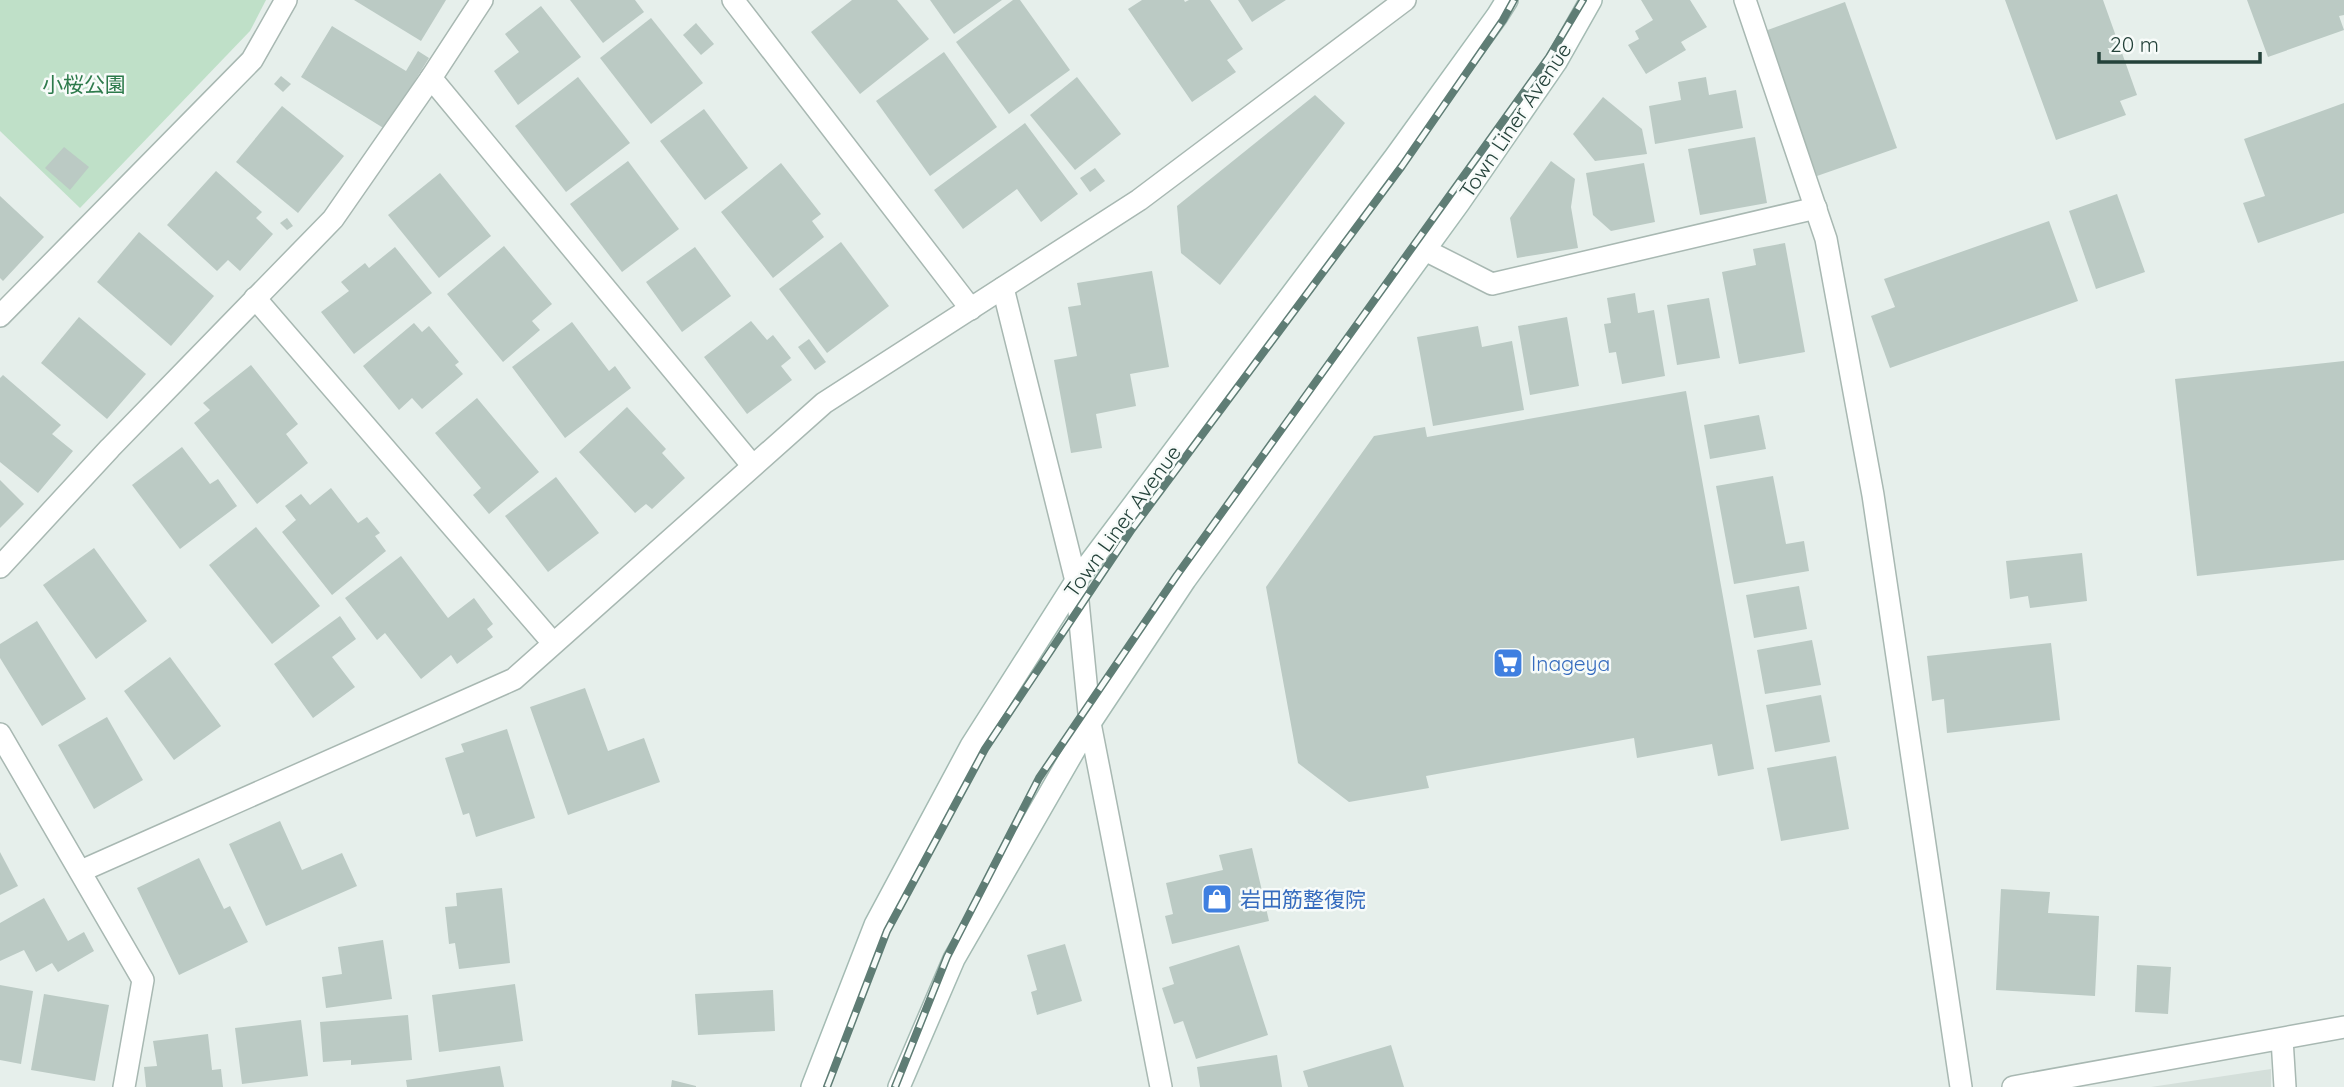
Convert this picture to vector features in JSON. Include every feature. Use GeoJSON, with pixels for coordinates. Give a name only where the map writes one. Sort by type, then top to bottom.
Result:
{"type":"FeatureCollection","features":[{"type":"Feature","properties":{"kind":"street"},"geometry":{"type":"LineString","coordinates":[[0,316],[252,60],[286,0]]}},
{"type":"Feature","properties":{"kind":"street"},"geometry":{"type":"LineString","coordinates":[[0,567],[110,448],[333,219],[432,78],[482,0]]}},
{"type":"Feature","properties":{"kind":"street"},"geometry":{"type":"LineString","coordinates":[[733,0],[971,309]]}},
{"type":"Feature","properties":{"kind":"street"},"geometry":{"type":"LineString","coordinates":[[81,871],[514,679],[752,465],[824,404],[1139,200],[1405,0]]}},
{"type":"Feature","properties":{"kind":"street","name":"Town Liner Avenue"},"geometry":{"type":"LineString","coordinates":[[812,1087],[875,925],[971,746],[1076,581],[1395,157],[1507,0]]}},
{"type":"Feature","properties":{"kind":"street","name":"Town Liner Avenue"},"geometry":{"type":"LineString","coordinates":[[899,1087],[954,959],[1090,723],[1185,580],[1425,250],[1556,62],[1591,0]]}},
{"type":"Feature","properties":{"kind":"street"},"geometry":{"type":"LineString","coordinates":[[1745,0],[1826,239],[1873,495],[1961,1087]]}},
{"type":"Feature","properties":{"kind":"street"},"geometry":{"type":"LineString","coordinates":[[432,78],[752,465]]}},
{"type":"Feature","properties":{"kind":"street"},"geometry":{"type":"LineString","coordinates":[[1425,250],[1492,284],[1816,208]]}},
{"type":"Feature","properties":{"kind":"street"},"geometry":{"type":"LineString","coordinates":[[1003,288],[1076,581],[1090,723],[1161,1087]]}},
{"type":"Feature","properties":{"kind":"street"},"geometry":{"type":"LineString","coordinates":[[255,298],[553,643]]}},
{"type":"Feature","properties":{"kind":"street"},"geometry":{"type":"LineString","coordinates":[[0,734],[144,980],[124,1087]]}},
{"type":"Feature","properties":{"kind":"street"},"geometry":{"type":"LineString","coordinates":[[2013,1087],[2344,1027]]}},
{"type":"Feature","properties":{"kind":"street"},"geometry":{"type":"LineString","coordinates":[[2283,1039],[2285,1087]]}},
{"type":"Feature","properties":{"kind":"shaded area"},"geometry":{"type":"Polygon","coordinates":[[[2271,1069],[2271,1087],[2151,1087],[2271,1069]]]}},
{"type":"Feature","properties":{"kind":"green space","name":"小桜公園"},"geometry":{"type":"Polygon","coordinates":[[[0,0],[266,0],[250,31],[80,208],[0,131],[0,0]]]}},
{"type":"Feature","properties":{"kind":"building"},"geometry":{"type":"Polygon","coordinates":[[[354,0],[446,0],[421,41],[354,0]]]}},
{"type":"Feature","properties":{"kind":"building"},"geometry":{"type":"Polygon","coordinates":[[[570,0],[635,0],[644,12],[603,43],[570,0]]]}},
{"type":"Feature","properties":{"kind":"building"},"geometry":{"type":"Polygon","coordinates":[[[852,0],[897,0],[929,39],[860,94],[811,32],[852,0]]]}},
{"type":"Feature","properties":{"kind":"building"},"geometry":{"type":"Polygon","coordinates":[[[930,0],[1002,0],[954,34],[930,0]]]}},
{"type":"Feature","properties":{"kind":"building"},"geometry":{"type":"Polygon","coordinates":[[[1013,0],[1020,0],[1070,70],[1009,114],[956,42],[1013,0]]]}},
{"type":"Feature","properties":{"kind":"building"},"geometry":{"type":"Polygon","coordinates":[[[1142,0],[1210,0],[1243,49],[1227,60],[1236,72],[1192,102],[1128,9],[1142,0]]]}},
{"type":"Feature","properties":{"kind":"building"},"geometry":{"type":"Polygon","coordinates":[[[1238,0],[1286,0],[1252,22],[1238,0]]]}},
{"type":"Feature","properties":{"kind":"building"},"geometry":{"type":"Polygon","coordinates":[[[1641,0],[1690,0],[1707,27],[1681,42],[1686,50],[1646,74],[1628,45],[1639,39],[1635,31],[1653,20],[1641,0]]]}},
{"type":"Feature","properties":{"kind":"building"},"geometry":{"type":"Polygon","coordinates":[[[2005,0],[2103,0],[2137,95],[2120,101],[2126,115],[2056,140],[2005,0]]]}},
{"type":"Feature","properties":{"kind":"building"},"geometry":{"type":"Polygon","coordinates":[[[2247,0],[2344,0],[2344,15],[2339,16],[2344,30],[2268,57],[2247,0]]]}},
{"type":"Feature","properties":{"kind":"building"},"geometry":{"type":"Polygon","coordinates":[[[1845,2],[1897,148],[1817,176],[1765,31],[1845,2]]]}},
{"type":"Feature","properties":{"kind":"building"},"geometry":{"type":"Polygon","coordinates":[[[541,6],[581,57],[518,105],[494,71],[519,52],[505,34],[541,6]]]}},
{"type":"Feature","properties":{"kind":"building"},"geometry":{"type":"Polygon","coordinates":[[[651,18],[703,83],[651,124],[600,58],[651,18]]]}},
{"type":"Feature","properties":{"kind":"building"},"geometry":{"type":"Polygon","coordinates":[[[696,23],[714,44],[701,55],[683,35],[696,23]]]}},
{"type":"Feature","properties":{"kind":"building"},"geometry":{"type":"Polygon","coordinates":[[[332,26],[406,71],[418,51],[429,58],[385,129],[301,77],[332,26]]]}},
{"type":"Feature","properties":{"kind":"building"},"geometry":{"type":"Polygon","coordinates":[[[944,52],[997,127],[930,176],[876,101],[944,52]]]}},
{"type":"Feature","properties":{"kind":"building"},"geometry":{"type":"Polygon","coordinates":[[[281,76],[291,84],[283,92],[274,84],[281,76]]]}},
{"type":"Feature","properties":{"kind":"building"},"geometry":{"type":"Polygon","coordinates":[[[578,77],[630,143],[566,192],[515,126],[578,77]]]}},
{"type":"Feature","properties":{"kind":"building"},"geometry":{"type":"Polygon","coordinates":[[[1077,77],[1121,134],[1075,170],[1030,115],[1077,77]]]}},
{"type":"Feature","properties":{"kind":"building"},"geometry":{"type":"Polygon","coordinates":[[[1706,77],[1709,95],[1736,90],[1743,128],[1655,144],[1649,106],[1681,100],[1678,82],[1706,77]]]}},
{"type":"Feature","properties":{"kind":"building"},"geometry":{"type":"Polygon","coordinates":[[[1315,95],[1345,123],[1220,285],[1181,253],[1177,206],[1315,95]]]}},
{"type":"Feature","properties":{"kind":"building"},"geometry":{"type":"Polygon","coordinates":[[[1603,97],[1642,129],[1647,154],[1595,161],[1573,134],[1603,97]]]}},
{"type":"Feature","properties":{"kind":"building"},"geometry":{"type":"Polygon","coordinates":[[[2344,103],[2344,213],[2258,243],[2243,203],[2265,196],[2244,139],[2344,103]]]}},
{"type":"Feature","properties":{"kind":"building"},"geometry":{"type":"Polygon","coordinates":[[[282,106],[344,156],[298,213],[236,162],[282,106]]]}},
{"type":"Feature","properties":{"kind":"building"},"geometry":{"type":"Polygon","coordinates":[[[704,109],[748,168],[705,200],[660,141],[704,109]]]}},
{"type":"Feature","properties":{"kind":"building"},"geometry":{"type":"Polygon","coordinates":[[[1025,123],[1078,194],[1041,222],[1017,189],[963,229],[934,190],[1025,123]]]}},
{"type":"Feature","properties":{"kind":"building"},"geometry":{"type":"Polygon","coordinates":[[[1755,137],[1767,203],[1700,215],[1688,149],[1755,137]]]}},
{"type":"Feature","properties":{"kind":"building"},"geometry":{"type":"Polygon","coordinates":[[[64,147],[89,167],[70,190],[45,168],[64,147]]]}},
{"type":"Feature","properties":{"kind":"building"},"geometry":{"type":"Polygon","coordinates":[[[628,161],[679,229],[622,272],[570,204],[628,161]]]}},
{"type":"Feature","properties":{"kind":"building"},"geometry":{"type":"Polygon","coordinates":[[[1551,161],[1575,179],[1571,207],[1578,248],[1517,258],[1510,218],[1551,161]]]}},
{"type":"Feature","properties":{"kind":"building"},"geometry":{"type":"Polygon","coordinates":[[[781,163],[821,214],[812,221],[824,237],[773,278],[721,212],[781,163]]]}},
{"type":"Feature","properties":{"kind":"building"},"geometry":{"type":"Polygon","coordinates":[[[1644,163],[1655,222],[1611,231],[1593,215],[1586,173],[1644,163]]]}},
{"type":"Feature","properties":{"kind":"building"},"geometry":{"type":"Polygon","coordinates":[[[1095,168],[1105,181],[1090,192],[1080,178],[1095,168]]]}},
{"type":"Feature","properties":{"kind":"building"},"geometry":{"type":"Polygon","coordinates":[[[216,171],[262,212],[256,218],[273,234],[240,271],[228,260],[217,271],[167,225],[216,171]]]}},
{"type":"Feature","properties":{"kind":"building"},"geometry":{"type":"Polygon","coordinates":[[[440,173],[491,236],[439,278],[388,215],[440,173]]]}},
{"type":"Feature","properties":{"kind":"building"},"geometry":{"type":"Polygon","coordinates":[[[2117,194],[2145,272],[2096,289],[2069,211],[2117,194]]]}},
{"type":"Feature","properties":{"kind":"building"},"geometry":{"type":"Polygon","coordinates":[[[0,196],[44,237],[3,281],[0,278],[0,196]]]}},
{"type":"Feature","properties":{"kind":"building"},"geometry":{"type":"Polygon","coordinates":[[[287,218],[293,226],[287,230],[280,223],[287,218]]]}},
{"type":"Feature","properties":{"kind":"building"},"geometry":{"type":"Polygon","coordinates":[[[2049,221],[2078,301],[1890,368],[1871,316],[1895,307],[1884,279],[2049,221]]]}},
{"type":"Feature","properties":{"kind":"building"},"geometry":{"type":"Polygon","coordinates":[[[139,232],[214,296],[171,346],[97,282],[139,232]]]}},
{"type":"Feature","properties":{"kind":"building"},"geometry":{"type":"Polygon","coordinates":[[[841,242],[889,306],[827,353],[779,289],[841,242]]]}},
{"type":"Feature","properties":{"kind":"building"},"geometry":{"type":"Polygon","coordinates":[[[1785,243],[1805,352],[1739,364],[1722,272],[1756,265],[1753,249],[1785,243]]]}},
{"type":"Feature","properties":{"kind":"building"},"geometry":{"type":"Polygon","coordinates":[[[504,246],[552,304],[532,321],[540,330],[503,362],[447,294],[504,246]]]}},
{"type":"Feature","properties":{"kind":"building"},"geometry":{"type":"Polygon","coordinates":[[[395,247],[432,293],[354,354],[321,312],[349,291],[341,282],[365,263],[369,268],[395,247]]]}},
{"type":"Feature","properties":{"kind":"building"},"geometry":{"type":"Polygon","coordinates":[[[695,247],[731,296],[682,332],[646,282],[695,247]]]}},
{"type":"Feature","properties":{"kind":"building"},"geometry":{"type":"Polygon","coordinates":[[[1152,271],[1169,367],[1130,374],[1136,406],[1096,414],[1102,448],[1071,453],[1054,360],[1077,356],[1068,307],[1081,305],[1077,283],[1152,271]]]}},
{"type":"Feature","properties":{"kind":"building"},"geometry":{"type":"Polygon","coordinates":[[[1635,293],[1638,313],[1654,310],[1665,376],[1622,384],[1616,352],[1609,353],[1604,324],[1611,323],[1607,298],[1635,293]]]}},
{"type":"Feature","properties":{"kind":"building"},"geometry":{"type":"Polygon","coordinates":[[[1709,298],[1720,358],[1677,365],[1667,305],[1709,298]]]}},
{"type":"Feature","properties":{"kind":"building"},"geometry":{"type":"Polygon","coordinates":[[[79,317],[146,374],[107,419],[41,363],[79,317]]]}},
{"type":"Feature","properties":{"kind":"building"},"geometry":{"type":"Polygon","coordinates":[[[1567,317],[1579,386],[1530,395],[1518,326],[1567,317]]]}},
{"type":"Feature","properties":{"kind":"building"},"geometry":{"type":"Polygon","coordinates":[[[751,321],[767,340],[773,335],[791,358],[781,366],[792,380],[747,414],[704,357],[751,321]]]}},
{"type":"Feature","properties":{"kind":"building"},"geometry":{"type":"Polygon","coordinates":[[[572,322],[609,371],[615,366],[631,388],[565,438],[512,367],[572,322]]]}},
{"type":"Feature","properties":{"kind":"building"},"geometry":{"type":"Polygon","coordinates":[[[414,323],[422,332],[429,326],[459,362],[455,365],[463,374],[422,409],[412,398],[399,410],[363,366],[414,323]]]}},
{"type":"Feature","properties":{"kind":"building"},"geometry":{"type":"Polygon","coordinates":[[[1478,326],[1482,347],[1512,341],[1524,410],[1433,426],[1417,337],[1478,326]]]}},
{"type":"Feature","properties":{"kind":"building"},"geometry":{"type":"Polygon","coordinates":[[[809,339],[826,362],[815,370],[798,347],[809,339]]]}},
{"type":"Feature","properties":{"kind":"building"},"geometry":{"type":"Polygon","coordinates":[[[2344,361],[2344,560],[2197,576],[2175,379],[2344,361]]]}},
{"type":"Feature","properties":{"kind":"building"},"geometry":{"type":"Polygon","coordinates":[[[251,365],[298,424],[286,434],[308,463],[257,504],[194,423],[210,410],[203,403],[251,365]]]}},
{"type":"Feature","properties":{"kind":"building"},"geometry":{"type":"Polygon","coordinates":[[[3,375],[61,425],[52,434],[73,451],[38,493],[0,462],[0,378],[3,375]]]}},
{"type":"Feature","properties":{"kind":"building","name":"Inageya"},"geometry":{"type":"Polygon","coordinates":[[[1686,391],[1754,769],[1718,776],[1712,744],[1637,758],[1634,738],[1426,776],[1429,788],[1349,802],[1298,763],[1266,587],[1374,436],[1425,427],[1427,437],[1686,391]]]}},
{"type":"Feature","properties":{"kind":"building"},"geometry":{"type":"Polygon","coordinates":[[[477,398],[539,472],[489,514],[473,495],[481,488],[435,433],[477,398]]]}},
{"type":"Feature","properties":{"kind":"building"},"geometry":{"type":"Polygon","coordinates":[[[627,407],[666,449],[662,453],[685,478],[652,509],[646,504],[635,513],[579,452],[627,407]]]}},
{"type":"Feature","properties":{"kind":"building"},"geometry":{"type":"Polygon","coordinates":[[[1759,415],[1766,449],[1710,459],[1704,425],[1759,415]]]}},
{"type":"Feature","properties":{"kind":"building"},"geometry":{"type":"Polygon","coordinates":[[[182,447],[210,484],[218,479],[237,506],[180,549],[132,485],[182,447]]]}},
{"type":"Feature","properties":{"kind":"building"},"geometry":{"type":"Polygon","coordinates":[[[1773,476],[1786,544],[1804,541],[1809,571],[1734,584],[1716,486],[1773,476]]]}},
{"type":"Feature","properties":{"kind":"building"},"geometry":{"type":"Polygon","coordinates":[[[556,477],[599,533],[548,572],[505,516],[556,477]]]}},
{"type":"Feature","properties":{"kind":"building"},"geometry":{"type":"Polygon","coordinates":[[[0,480],[24,504],[0,528],[0,480]]]}},
{"type":"Feature","properties":{"kind":"building"},"geometry":{"type":"Polygon","coordinates":[[[331,488],[358,523],[367,517],[380,533],[375,536],[386,551],[332,595],[282,532],[296,520],[285,506],[301,494],[310,505],[331,488]]]}},
{"type":"Feature","properties":{"kind":"building"},"geometry":{"type":"Polygon","coordinates":[[[256,527],[320,606],[272,644],[209,565],[256,527]]]}},
{"type":"Feature","properties":{"kind":"building"},"geometry":{"type":"Polygon","coordinates":[[[94,548],[147,621],[96,659],[43,585],[94,548]]]}},
{"type":"Feature","properties":{"kind":"building"},"geometry":{"type":"Polygon","coordinates":[[[2082,553],[2087,601],[2030,608],[2028,596],[2010,599],[2006,561],[2082,553]]]}},
{"type":"Feature","properties":{"kind":"building"},"geometry":{"type":"Polygon","coordinates":[[[401,556],[448,618],[474,598],[493,624],[487,629],[493,637],[457,664],[451,655],[421,679],[385,633],[377,640],[345,598],[401,556]]]}},
{"type":"Feature","properties":{"kind":"building"},"geometry":{"type":"Polygon","coordinates":[[[1799,586],[1807,629],[1754,638],[1746,595],[1799,586]]]}},
{"type":"Feature","properties":{"kind":"building"},"geometry":{"type":"Polygon","coordinates":[[[340,616],[356,639],[332,657],[355,687],[313,718],[274,664],[340,616]]]}},
{"type":"Feature","properties":{"kind":"building"},"geometry":{"type":"Polygon","coordinates":[[[37,621],[86,699],[42,726],[0,658],[0,644],[37,621]]]}},
{"type":"Feature","properties":{"kind":"building"},"geometry":{"type":"Polygon","coordinates":[[[1812,640],[1821,685],[1765,694],[1757,650],[1812,640]]]}},
{"type":"Feature","properties":{"kind":"building"},"geometry":{"type":"Polygon","coordinates":[[[2051,643],[2060,720],[1947,733],[1944,699],[1932,701],[1927,656],[2051,643]]]}},
{"type":"Feature","properties":{"kind":"building"},"geometry":{"type":"Polygon","coordinates":[[[170,657],[221,726],[174,760],[124,691],[170,657]]]}},
{"type":"Feature","properties":{"kind":"building"},"geometry":{"type":"Polygon","coordinates":[[[585,688],[608,751],[644,738],[660,782],[568,815],[530,707],[585,688]]]}},
{"type":"Feature","properties":{"kind":"building"},"geometry":{"type":"Polygon","coordinates":[[[1821,695],[1830,742],[1775,752],[1766,705],[1821,695]]]}},
{"type":"Feature","properties":{"kind":"building"},"geometry":{"type":"Polygon","coordinates":[[[107,717],[143,780],[94,809],[58,745],[107,717]]]}},
{"type":"Feature","properties":{"kind":"building"},"geometry":{"type":"Polygon","coordinates":[[[507,729],[535,818],[476,837],[469,813],[463,815],[445,758],[464,752],[461,744],[507,729]]]}},
{"type":"Feature","properties":{"kind":"building"},"geometry":{"type":"Polygon","coordinates":[[[1836,756],[1849,829],[1781,841],[1767,768],[1836,756]]]}},
{"type":"Feature","properties":{"kind":"building"},"geometry":{"type":"Polygon","coordinates":[[[280,821],[302,870],[342,853],[357,886],[266,926],[229,844],[280,821]]]}},
{"type":"Feature","properties":{"kind":"building","name":"岩田筋整復院"},"geometry":{"type":"Polygon","coordinates":[[[1252,848],[1269,921],[1172,944],[1165,916],[1173,914],[1166,883],[1223,870],[1219,855],[1252,848]]]}},
{"type":"Feature","properties":{"kind":"building"},"geometry":{"type":"Polygon","coordinates":[[[0,852],[18,886],[0,895],[0,852]]]}},
{"type":"Feature","properties":{"kind":"building"},"geometry":{"type":"Polygon","coordinates":[[[199,858],[224,909],[230,906],[248,942],[179,975],[137,888],[199,858]]]}},
{"type":"Feature","properties":{"kind":"building"},"geometry":{"type":"Polygon","coordinates":[[[502,888],[510,963],[459,969],[455,943],[449,944],[445,907],[457,906],[456,893],[502,888]]]}},
{"type":"Feature","properties":{"kind":"building"},"geometry":{"type":"Polygon","coordinates":[[[2001,889],[2050,892],[2048,913],[2099,916],[2095,996],[1996,990],[2001,889]]]}},
{"type":"Feature","properties":{"kind":"building"},"geometry":{"type":"Polygon","coordinates":[[[44,898],[68,941],[84,932],[94,951],[58,972],[52,963],[36,972],[24,950],[0,961],[0,923],[44,898]]]}},
{"type":"Feature","properties":{"kind":"building"},"geometry":{"type":"Polygon","coordinates":[[[383,940],[392,999],[326,1008],[322,977],[342,974],[338,947],[383,940]]]}},
{"type":"Feature","properties":{"kind":"building"},"geometry":{"type":"Polygon","coordinates":[[[1065,944],[1082,1001],[1037,1015],[1031,992],[1037,990],[1027,955],[1065,944]]]}},
{"type":"Feature","properties":{"kind":"building"},"geometry":{"type":"Polygon","coordinates":[[[1239,945],[1268,1035],[1196,1059],[1183,1021],[1174,1024],[1162,988],[1174,984],[1169,967],[1239,945]]]}},
{"type":"Feature","properties":{"kind":"building"},"geometry":{"type":"Polygon","coordinates":[[[2137,965],[2171,967],[2168,1014],[2135,1012],[2137,965]]]}},
{"type":"Feature","properties":{"kind":"building"},"geometry":{"type":"Polygon","coordinates":[[[515,984],[523,1041],[439,1052],[432,995],[515,984]]]}},
{"type":"Feature","properties":{"kind":"building"},"geometry":{"type":"Polygon","coordinates":[[[0,985],[33,991],[21,1064],[0,1060],[0,985]]]}},
{"type":"Feature","properties":{"kind":"building"},"geometry":{"type":"Polygon","coordinates":[[[773,990],[775,1031],[698,1035],[695,994],[773,990]]]}},
{"type":"Feature","properties":{"kind":"building"},"geometry":{"type":"Polygon","coordinates":[[[44,994],[109,1005],[95,1081],[31,1070],[44,994]]]}},
{"type":"Feature","properties":{"kind":"building"},"geometry":{"type":"Polygon","coordinates":[[[408,1015],[412,1060],[351,1065],[351,1060],[323,1062],[320,1022],[408,1015]]]}},
{"type":"Feature","properties":{"kind":"building"},"geometry":{"type":"Polygon","coordinates":[[[301,1020],[308,1076],[242,1084],[235,1028],[301,1020]]]}},
{"type":"Feature","properties":{"kind":"building"},"geometry":{"type":"Polygon","coordinates":[[[208,1034],[212,1070],[221,1069],[223,1087],[146,1087],[144,1067],[157,1066],[153,1041],[208,1034]]]}},
{"type":"Feature","properties":{"kind":"building"},"geometry":{"type":"Polygon","coordinates":[[[1391,1045],[1404,1087],[1308,1087],[1303,1071],[1391,1045]]]}},
{"type":"Feature","properties":{"kind":"building"},"geometry":{"type":"Polygon","coordinates":[[[1277,1055],[1282,1087],[1200,1087],[1197,1067],[1277,1055]]]}},
{"type":"Feature","properties":{"kind":"building"},"geometry":{"type":"Polygon","coordinates":[[[500,1066],[504,1087],[407,1087],[406,1080],[500,1066]]]}},
{"type":"Feature","properties":{"kind":"building"},"geometry":{"type":"Polygon","coordinates":[[[672,1080],[696,1086],[696,1087],[671,1087],[672,1080]]]}},
{"type":"Feature","properties":{"kind":"railway"},"geometry":{"type":"LineString","coordinates":[[827,1087],[887,931],[985,749],[1132,529],[1402,166],[1514,0]]}},
{"type":"Feature","properties":{"kind":"railway"},"geometry":{"type":"LineString","coordinates":[[895,1087],[947,957],[1039,778],[1177,575],[1549,57],[1583,0]]}},
{"type":"Feature","properties":{"kind":"place","name":"Inageya"},"geometry":{"type":"Point","coordinates":[1508,663]}},
{"type":"Feature","properties":{"kind":"place","name":"岩田筋整復院"},"geometry":{"type":"Point","coordinates":[1217,899]}}]}
